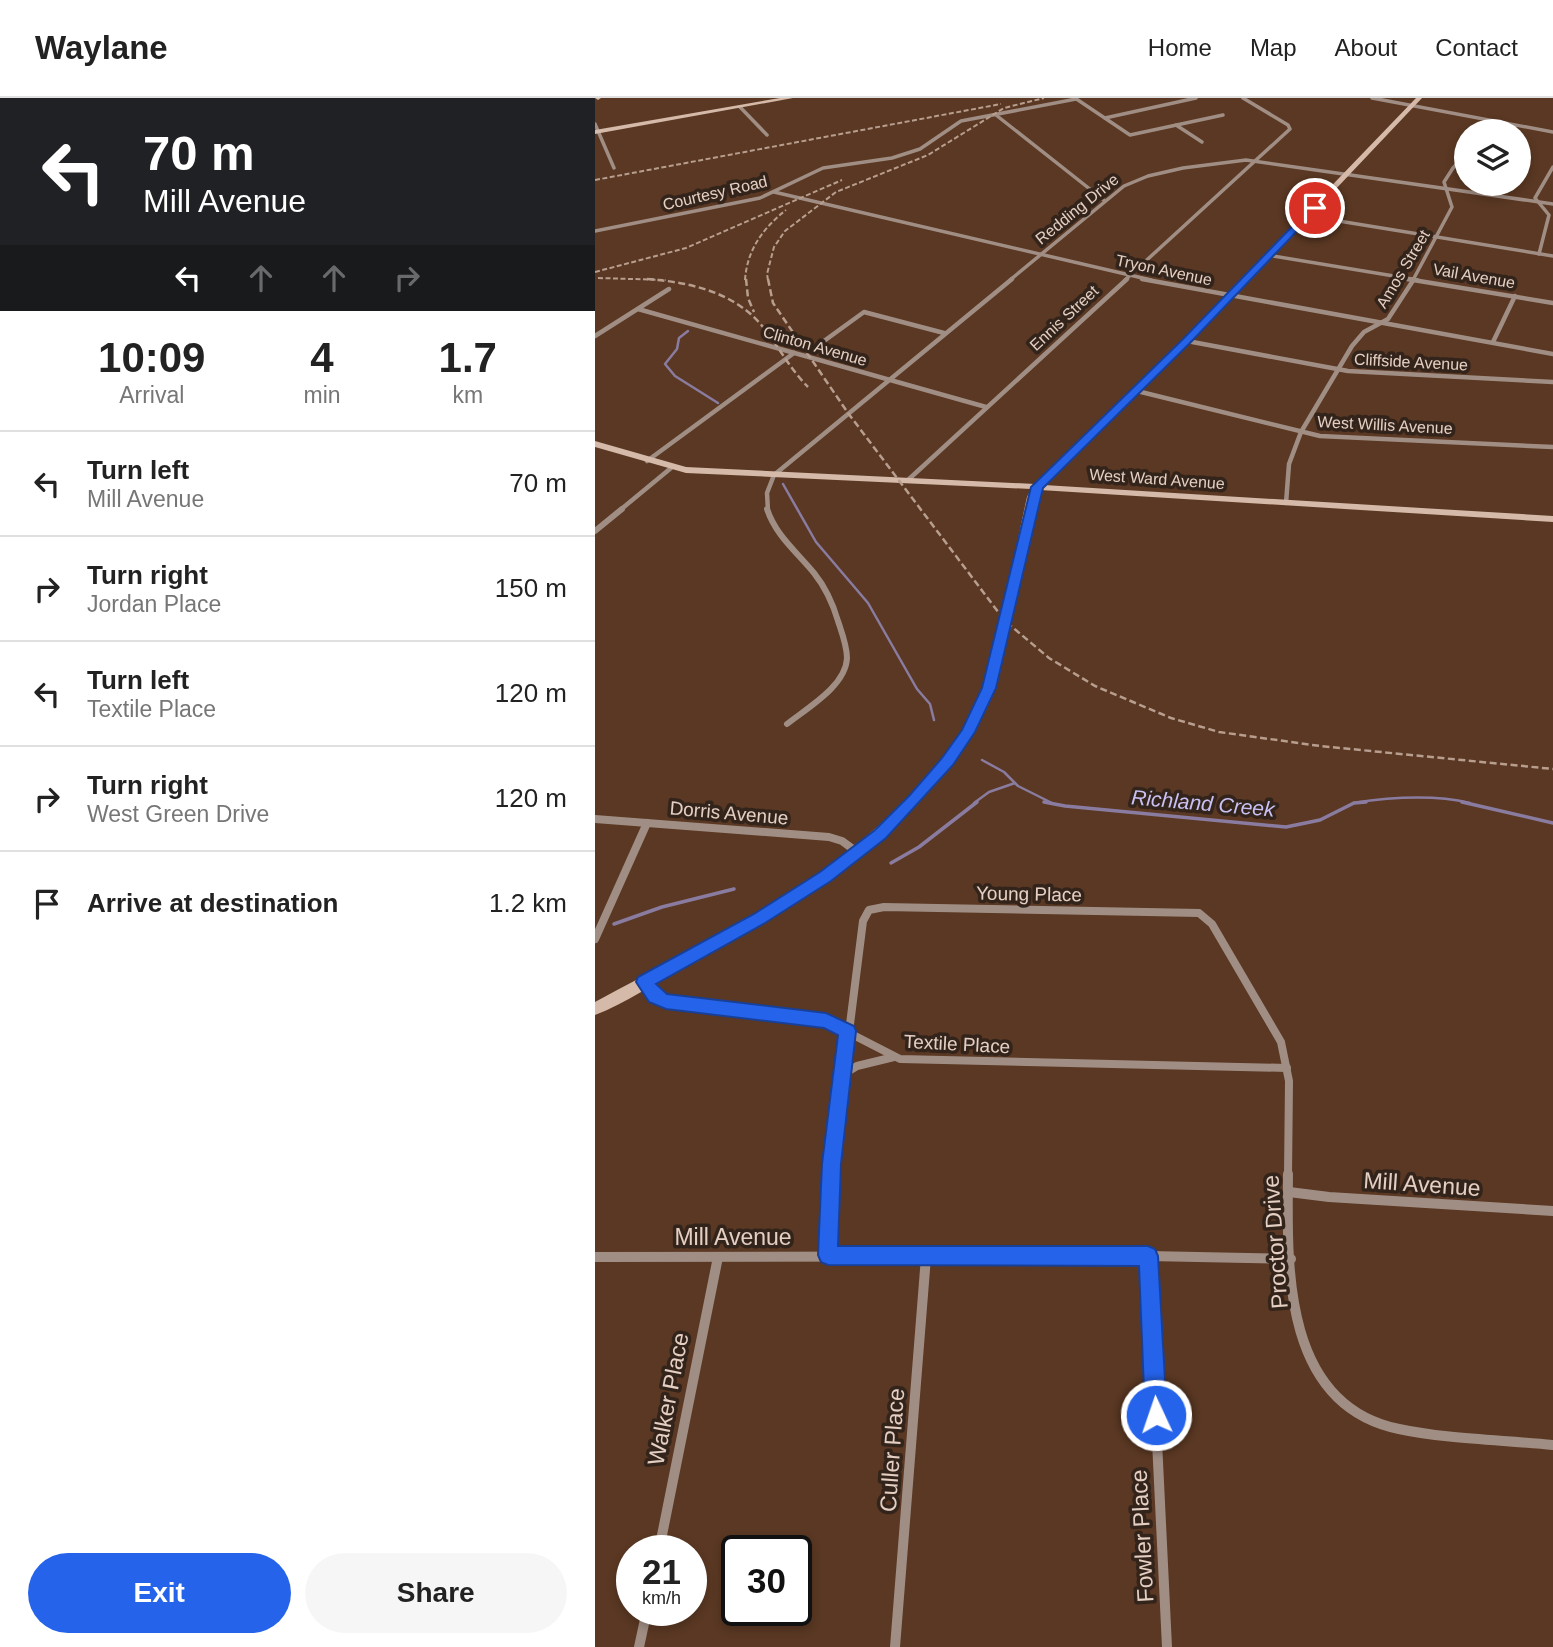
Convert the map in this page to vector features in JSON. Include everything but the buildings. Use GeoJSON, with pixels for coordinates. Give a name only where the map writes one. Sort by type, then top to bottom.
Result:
{"type":"FeatureCollection","features":[{"type":"Feature","properties":{"kind":"main road"},"geometry":{"type":"LineString","coordinates":[[595,1009],[759,919],[857,852],[880,834],[914,800],[948,761],[970,729],[989,688],[1037,487],[1187,341],[1413,106]]}},
{"type":"Feature","properties":{"kind":"main road","name":"West Ward Avenue"},"geometry":{"type":"LineString","coordinates":[[908,480],[1553,519]]}},
{"type":"Feature","properties":{"kind":"street"},"geometry":{"type":"LineString","coordinates":[[597,132],[790,98]]}},
{"type":"Feature","properties":{"kind":"street"},"geometry":{"type":"LineString","coordinates":[[1105,118],[1196,98]]}},
{"type":"Feature","properties":{"kind":"street","name":"Ennis Street"},"geometry":{"type":"LineString","coordinates":[[908,480],[1290,127],[1243,98]]}},
{"type":"Feature","properties":{"kind":"street"},"geometry":{"type":"LineString","coordinates":[[1372,98],[1482,119]]}},
{"type":"Feature","properties":{"kind":"street"},"geometry":{"type":"LineString","coordinates":[[1413,106],[1419,98]]}},
{"type":"Feature","properties":{"kind":"street"},"geometry":{"type":"LineString","coordinates":[[1075,99],[1130,135],[1223,115]]}},
{"type":"Feature","properties":{"kind":"street","name":"Courtesy Road"},"geometry":{"type":"LineString","coordinates":[[595,232],[734,204],[774,192],[823,168],[909,153],[928,145],[961,121],[1075,99]]}},
{"type":"Feature","properties":{"kind":"street"},"geometry":{"type":"LineString","coordinates":[[740,107],[767,135]]}},
{"type":"Feature","properties":{"kind":"street"},"geometry":{"type":"LineString","coordinates":[[996,115],[1105,201]]}},
{"type":"Feature","properties":{"kind":"street"},"geometry":{"type":"LineString","coordinates":[[595,124],[614,168]]}},
{"type":"Feature","properties":{"kind":"street"},"geometry":{"type":"LineString","coordinates":[[1176,125],[1202,142]]}},
{"type":"Feature","properties":{"kind":"street"},"geometry":{"type":"LineString","coordinates":[[1531,128],[1553,132]]}},
{"type":"Feature","properties":{"kind":"street","name":"Redding Drive"},"geometry":{"type":"LineString","coordinates":[[774,475],[1128,183],[1229,160],[1254,161],[1553,204]]}},
{"type":"Feature","properties":{"kind":"street"},"geometry":{"type":"LineString","coordinates":[[1539,254],[1549,215],[1537,201],[1536,193],[1553,167]]}},
{"type":"Feature","properties":{"kind":"street"},"geometry":{"type":"LineString","coordinates":[[1444,189],[1444,181],[1454,169]]}},
{"type":"Feature","properties":{"kind":"street","name":"Amos Street"},"geometry":{"type":"LineString","coordinates":[[1286,503],[1289,464],[1301,432],[1364,332],[1388,319],[1413,278],[1452,207],[1451,198],[1444,189]]}},
{"type":"Feature","properties":{"kind":"street","name":"Tryon Avenue"},"geometry":{"type":"LineString","coordinates":[[774,192],[1128,276],[1553,354]]}},
{"type":"Feature","properties":{"kind":"street"},"geometry":{"type":"LineString","coordinates":[[1308,216],[1435,239],[1553,256]]}},
{"type":"Feature","properties":{"kind":"street","name":"Vail Avenue"},"geometry":{"type":"LineString","coordinates":[[1267,255],[1553,303]]}},
{"type":"Feature","properties":{"kind":"street"},"geometry":{"type":"LineString","coordinates":[[595,336],[669,289]]}},
{"type":"Feature","properties":{"kind":"street"},"geometry":{"type":"LineString","coordinates":[[1493,342],[1515,296]]}},
{"type":"Feature","properties":{"kind":"street","name":"Clinton Avenue"},"geometry":{"type":"LineString","coordinates":[[638,309],[986,407]]}},
{"type":"Feature","properties":{"kind":"street"},"geometry":{"type":"LineString","coordinates":[[824,341],[864,312],[944,333]]}},
{"type":"Feature","properties":{"kind":"street","name":"Cliffside Avenue"},"geometry":{"type":"LineString","coordinates":[[1187,341],[1339,368],[1553,382]]}},
{"type":"Feature","properties":{"kind":"street"},"geometry":{"type":"LineString","coordinates":[[647,461],[794,353]]}},
{"type":"Feature","properties":{"kind":"street","name":"West Willis Avenue"},"geometry":{"type":"LineString","coordinates":[[1137,391],[1301,432],[1337,437],[1553,447]]}},
{"type":"Feature","properties":{"kind":"street","name":"West Ward Avenue"},"geometry":{"type":"LineString","coordinates":[[595,444],[671,468],[908,480]]}},
{"type":"Feature","properties":{"kind":"street"},"geometry":{"type":"LineString","coordinates":[[595,531],[671,468]]}},
{"type":"Feature","properties":{"kind":"street"},"geometry":{"type":"LineString","coordinates":[[774,475],[765,508],[772,526],[805,561],[825,588],[838,618],[848,659],[844,671],[835,682],[787,724]]}},
{"type":"Feature","properties":{"kind":"street","name":"Dorris Avenue"},"geometry":{"type":"LineString","coordinates":[[595,818],[829,837],[842,841],[857,852]]}},
{"type":"Feature","properties":{"kind":"street"},"geometry":{"type":"LineString","coordinates":[[595,939],[647,823]]}},
{"type":"Feature","properties":{"kind":"street","name":"Young Place"},"geometry":{"type":"LineString","coordinates":[[847,1031],[863,921],[869,910],[884,906],[1201,914]]}},
{"type":"Feature","properties":{"kind":"street","name":"Proctor Drive"},"geometry":{"type":"LineString","coordinates":[[1201,914],[1212,924],[1281,1042],[1287,1069],[1291,1259],[1297,1311],[1307,1353],[1327,1388],[1353,1411],[1398,1429],[1553,1446]]}},
{"type":"Feature","properties":{"kind":"street","name":"Textile Place"},"geometry":{"type":"LineString","coordinates":[[644,982],[655,997],[666,1001],[826,1021],[872,1048],[913,1061],[1287,1069]]}},
{"type":"Feature","properties":{"kind":"street"},"geometry":{"type":"LineString","coordinates":[[828,1255],[831,1164],[847,1031]]}},
{"type":"Feature","properties":{"kind":"street"},"geometry":{"type":"LineString","coordinates":[[842,1075],[857,1066],[894,1057]]}},
{"type":"Feature","properties":{"kind":"street","name":"Mill Avenue"},"geometry":{"type":"LineString","coordinates":[[1289,1192],[1329,1197],[1553,1211]]}},
{"type":"Feature","properties":{"kind":"street","name":"Mill Avenue"},"geometry":{"type":"LineString","coordinates":[[595,1256],[1148,1256],[1291,1259]]}},
{"type":"Feature","properties":{"kind":"street","name":"Walker Place"},"geometry":{"type":"LineString","coordinates":[[662,1535],[718,1256]]}},
{"type":"Feature","properties":{"kind":"street","name":"Fowler Place"},"geometry":{"type":"LineString","coordinates":[[1148,1256],[1167,1647]]}},
{"type":"Feature","properties":{"kind":"street","name":"Culler Place"},"geometry":{"type":"LineString","coordinates":[[895,1647],[926,1257]]}},
{"type":"Feature","properties":{"kind":"street"},"geometry":{"type":"LineString","coordinates":[[639,1647],[644,1626]]}},
{"type":"Feature","properties":{"kind":"waterway","name":"Richland Creek"},"geometry":{"type":"LineString","coordinates":[[688,331],[679,338],[677,349],[665,364],[675,376],[718,403]]}},
{"type":"Feature","properties":{"kind":"waterway","name":"Richland Creek"},"geometry":{"type":"LineString","coordinates":[[783,484],[816,542],[868,603],[917,689],[930,704],[934,720]]}},
{"type":"Feature","properties":{"kind":"waterway","name":"Richland Creek"},"geometry":{"type":"LineString","coordinates":[[982,760],[1004,772],[1015,783]]}},
{"type":"Feature","properties":{"kind":"waterway"},"geometry":{"type":"LineString","coordinates":[[974,803],[989,792],[1015,783]]}},
{"type":"Feature","properties":{"kind":"waterway","name":"Richland Creek"},"geometry":{"type":"LineString","coordinates":[[1015,783],[1052,803]]}},
{"type":"Feature","properties":{"kind":"waterway","name":"Richland Creek"},"geometry":{"type":"LineString","coordinates":[[1353,803],[1412,797],[1470,803]]}},
{"type":"Feature","properties":{"kind":"waterway"},"geometry":{"type":"LineString","coordinates":[[891,863],[919,847],[977,802]]}},
{"type":"Feature","properties":{"kind":"waterway","name":"Richland Creek"},"geometry":{"type":"LineString","coordinates":[[1044,802],[1286,827],[1320,820],[1354,803],[1366,802]]}},
{"type":"Feature","properties":{"kind":"waterway","name":"Richland Creek"},"geometry":{"type":"LineString","coordinates":[[1462,802],[1553,823]]}},
{"type":"Feature","properties":{"kind":"waterway"},"geometry":{"type":"LineString","coordinates":[[614,924],[662,907],[734,889]]}},
{"type":"Feature","properties":{"kind":"railway"},"geometry":{"type":"LineString","coordinates":[[768,280],[774,247],[785,231],[836,192],[928,155],[1004,108],[1044,98]]}},
{"type":"Feature","properties":{"kind":"railway"},"geometry":{"type":"LineString","coordinates":[[595,180],[1001,104]]}},
{"type":"Feature","properties":{"kind":"railway"},"geometry":{"type":"LineString","coordinates":[[595,272],[686,248],[842,180]]}},
{"type":"Feature","properties":{"kind":"railway"},"geometry":{"type":"LineString","coordinates":[[745,280],[749,259],[758,240],[770,224],[786,210]]}},
{"type":"Feature","properties":{"kind":"railway"},"geometry":{"type":"LineString","coordinates":[[598,278],[652,280]]}},
{"type":"Feature","properties":{"kind":"railway"},"geometry":{"type":"LineString","coordinates":[[647,279],[652,280]]}},
{"type":"Feature","properties":{"kind":"railway"},"geometry":{"type":"LineString","coordinates":[[746,279],[748,298],[754,312]]}},
{"type":"Feature","properties":{"kind":"railway"},"geometry":{"type":"LineString","coordinates":[[768,279],[773,303],[848,413],[1005,621],[1049,658],[1095,686],[1171,718],[1219,732],[1320,746],[1553,769]]}},
{"type":"Feature","properties":{"kind":"railway"},"geometry":{"type":"LineString","coordinates":[[652,280],[666,280]]}},
{"type":"Feature","properties":{"kind":"railway"},"geometry":{"type":"LineString","coordinates":[[652,280],[695,286],[739,305],[763,327],[808,387]]}},
{"type":"Feature","properties":{"kind":"route"},"geometry":{"type":"LineString","coordinates":[[1156,1415],[1148,1256],[828,1255],[831,1164],[847,1031],[826,1021],[666,1001],[655,997],[644,982],[759,919],[826,876],[880,834],[948,761],[968,732],[989,688],[1037,487],[1187,341],[1315,208]]}}]}
